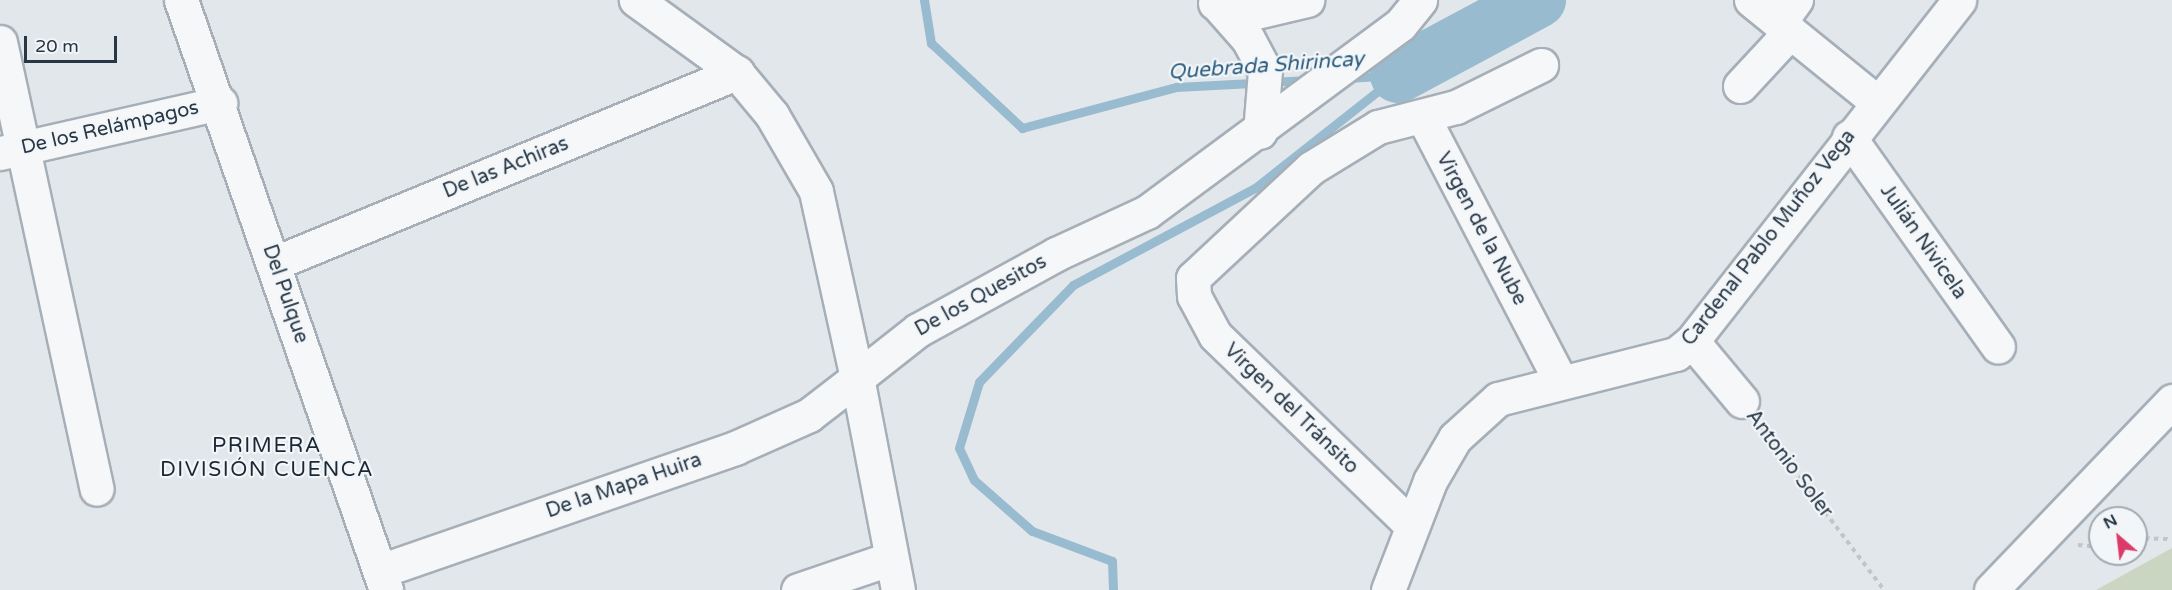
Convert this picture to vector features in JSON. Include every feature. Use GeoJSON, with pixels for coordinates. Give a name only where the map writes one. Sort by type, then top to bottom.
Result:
{"type":"FeatureCollection","features":[{"type":"Feature","properties":{"kind":"street","name":"Del Pulque"},"geometry":{"type":"LineString","coordinates":[[181,0],[220,103],[383,581]]}},
{"type":"Feature","properties":{"kind":"street"},"geometry":{"type":"LineString","coordinates":[[636,0],[737,73],[772,115],[816,191],[857,378],[889,559],[898,590]]}},
{"type":"Feature","properties":{"kind":"street"},"geometry":{"type":"LineString","coordinates":[[1214,2],[1248,14],[1307,0]]}},
{"type":"Feature","properties":{"kind":"street","name":"De los Quesitos"},"geometry":{"type":"LineString","coordinates":[[857,378],[918,330],[1056,254],[1147,213],[1260,132],[1400,25],[1420,0]]}},
{"type":"Feature","properties":{"kind":"street"},"geometry":{"type":"LineString","coordinates":[[1751,0],[1788,18],[1877,102]]}},
{"type":"Feature","properties":{"kind":"street","name":"Cardenal Pablo Muñoz Vega"},"geometry":{"type":"LineString","coordinates":[[1388,590],[1413,526],[1455,438],[1498,399],[1676,354],[1692,341],[1849,137],[1959,0]]}},
{"type":"Feature","properties":{"kind":"street"},"geometry":{"type":"LineString","coordinates":[[1214,2],[1248,39],[1265,71],[1260,132]]}},
{"type":"Feature","properties":{"kind":"street"},"geometry":{"type":"LineString","coordinates":[[1740,86],[1788,18]]}},
{"type":"Feature","properties":{"kind":"street"},"geometry":{"type":"LineString","coordinates":[[0,42],[13,150],[97,489]]}},
{"type":"Feature","properties":{"kind":"street"},"geometry":{"type":"LineString","coordinates":[[1423,117],[1456,107],[1541,65]]}},
{"type":"Feature","properties":{"kind":"street","name":"De las Achiras"},"geometry":{"type":"LineString","coordinates":[[275,263],[737,73]]}},
{"type":"Feature","properties":{"kind":"street","name":"De los Relámpagos"},"geometry":{"type":"LineString","coordinates":[[13,150],[220,103]]}},
{"type":"Feature","properties":{"kind":"street","name":"Virgen del Tránsito"},"geometry":{"type":"LineString","coordinates":[[1413,526],[1215,335],[1194,296],[1193,278],[1311,168],[1378,127],[1423,117]]}},
{"type":"Feature","properties":{"kind":"street","name":"Virgen de la Nube"},"geometry":{"type":"LineString","coordinates":[[1423,117],[1561,382]]}},
{"type":"Feature","properties":{"kind":"street","name":"Julián Nivicela"},"geometry":{"type":"LineString","coordinates":[[1849,137],[1998,347]]}},
{"type":"Feature","properties":{"kind":"street","name":"Antonio Soler"},"geometry":{"type":"LineString","coordinates":[[1692,341],[1742,401]]}},
{"type":"Feature","properties":{"kind":"street","name":"De la Mapa Huira"},"geometry":{"type":"LineString","coordinates":[[383,581],[735,448],[809,415],[857,378]]}},
{"type":"Feature","properties":{"kind":"street"},"geometry":{"type":"LineString","coordinates":[[1991,590],[2172,401]]}},
{"type":"Feature","properties":{"kind":"street"},"geometry":{"type":"LineString","coordinates":[[798,590],[889,559]]}},
{"type":"Feature","properties":{"kind":"path","name":"Antonio Soler"},"geometry":{"type":"LineString","coordinates":[[1742,401],[1884,590]]}},
{"type":"Feature","properties":{"kind":"path"},"geometry":{"type":"LineString","coordinates":[[2148,538],[2172,539]]}},
{"type":"Feature","properties":{"kind":"green space"},"geometry":{"type":"Polygon","coordinates":[[[2172,548],[2172,590],[2096,590],[2139,566],[2148,566],[2148,561],[2172,548]]]}},
{"type":"Feature","properties":{"kind":"waterway","name":"Quebrada Shirincay"},"geometry":{"type":"LineString","coordinates":[[924,0],[931,43],[1022,128],[1176,87],[1309,80]]}},
{"type":"Feature","properties":{"kind":"waterway"},"geometry":{"type":"LineString","coordinates":[[1398,75],[1538,0]]}},
{"type":"Feature","properties":{"kind":"waterway","name":"Quebrada Shirincay"},"geometry":{"type":"LineString","coordinates":[[1347,78],[1398,75]]}},
{"type":"Feature","properties":{"kind":"waterway"},"geometry":{"type":"LineString","coordinates":[[1113,590],[1112,561],[1032,531],[974,480],[959,448],[979,382],[1073,285],[1255,188],[1398,75]]}},
{"type":"Feature","properties":{"kind":"district","name":"PRIMERA DIVISIÓN CUENCA"},"geometry":{"type":"Point","coordinates":[267,458]}}]}
